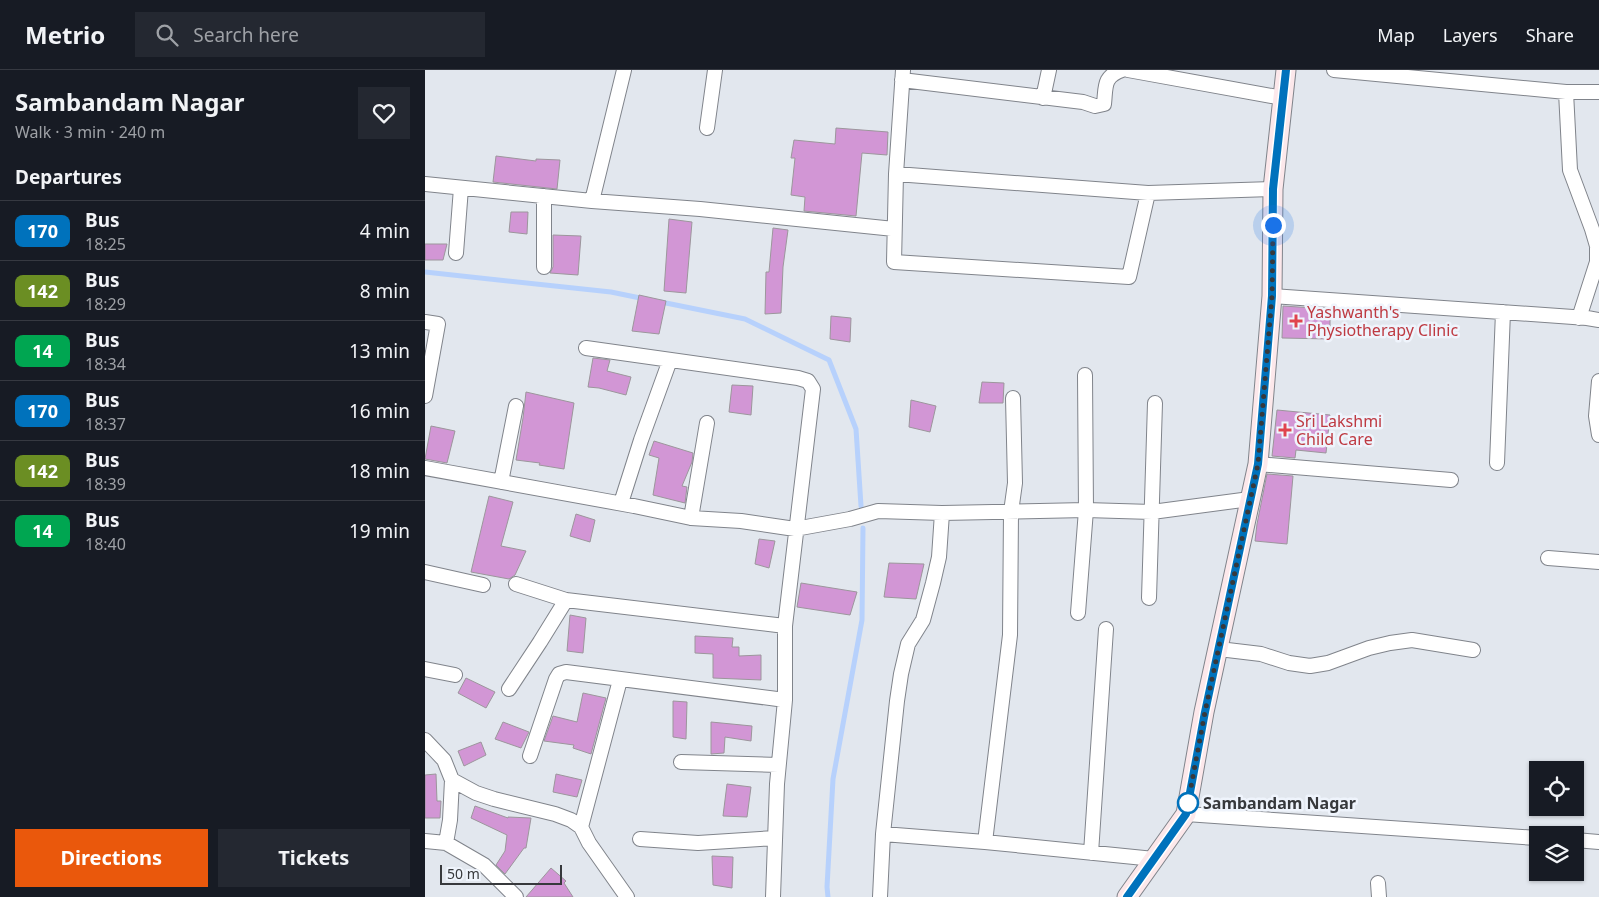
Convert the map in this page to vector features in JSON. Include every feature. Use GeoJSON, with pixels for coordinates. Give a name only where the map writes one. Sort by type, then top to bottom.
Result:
{"type":"FeatureCollection","features":[{"type":"Feature","properties":{"kind":"street"},"geometry":{"type":"LineString","coordinates":[[592,201],[623,70]]}},
{"type":"Feature","properties":{"kind":"street"},"geometry":{"type":"LineString","coordinates":[[707,128],[715,70]]}},
{"type":"Feature","properties":{"kind":"street"},"geometry":{"type":"LineString","coordinates":[[1043,98],[1049,70]]}},
{"type":"Feature","properties":{"kind":"street"},"geometry":{"type":"LineString","coordinates":[[1122,70],[1112,74],[1106,81],[1104,104],[1095,106],[1083,102],[1043,98],[903,75],[895,174],[895,262],[1129,277],[1147,193]]}},
{"type":"Feature","properties":{"kind":"street"},"geometry":{"type":"LineString","coordinates":[[1128,70],[1283,98]]}},
{"type":"Feature","properties":{"kind":"street"},"geometry":{"type":"LineString","coordinates":[[1127,897],[1186,814],[1205,712],[1258,464],[1272,296],[1273,189],[1286,70]]}},
{"type":"Feature","properties":{"kind":"street"},"geometry":{"type":"LineString","coordinates":[[1335,70],[1566,92],[1599,92]]}},
{"type":"Feature","properties":{"kind":"street"},"geometry":{"type":"LineString","coordinates":[[1272,296],[1588,319],[1592,282],[1597,262],[1597,246],[1570,170],[1566,92]]}},
{"type":"Feature","properties":{"kind":"street"},"geometry":{"type":"LineString","coordinates":[[895,174],[1147,193],[1273,189]]}},
{"type":"Feature","properties":{"kind":"street"},"geometry":{"type":"LineString","coordinates":[[425,184],[592,201],[700,209],[894,230]]}},
{"type":"Feature","properties":{"kind":"street"},"geometry":{"type":"LineString","coordinates":[[456,253],[461,188]]}},
{"type":"Feature","properties":{"kind":"street"},"geometry":{"type":"LineString","coordinates":[[544,196],[544,267]]}},
{"type":"Feature","properties":{"kind":"street"},"geometry":{"type":"LineString","coordinates":[[1497,463],[1503,312]]}},
{"type":"Feature","properties":{"kind":"street"},"geometry":{"type":"LineString","coordinates":[[425,322],[438,324],[425,396]]}},
{"type":"Feature","properties":{"kind":"street"},"geometry":{"type":"LineString","coordinates":[[586,348],[798,378],[808,381],[813,389],[785,626],[785,700],[778,765],[773,897]]}},
{"type":"Feature","properties":{"kind":"street"},"geometry":{"type":"LineString","coordinates":[[621,503],[670,360]]}},
{"type":"Feature","properties":{"kind":"street"},"geometry":{"type":"LineString","coordinates":[[1078,613],[1086,510],[1085,375]]}},
{"type":"Feature","properties":{"kind":"street"},"geometry":{"type":"LineString","coordinates":[[1599,381],[1596,416],[1599,435]]}},
{"type":"Feature","properties":{"kind":"street"},"geometry":{"type":"LineString","coordinates":[[985,842],[1010,635],[1011,512],[1015,483],[1013,398]]}},
{"type":"Feature","properties":{"kind":"street"},"geometry":{"type":"LineString","coordinates":[[1149,598],[1155,403]]}},
{"type":"Feature","properties":{"kind":"street"},"geometry":{"type":"LineString","coordinates":[[501,482],[516,406]]}},
{"type":"Feature","properties":{"kind":"street"},"geometry":{"type":"LineString","coordinates":[[691,518],[707,423]]}},
{"type":"Feature","properties":{"kind":"street"},"geometry":{"type":"LineString","coordinates":[[1258,464],[1451,480]]}},
{"type":"Feature","properties":{"kind":"street"},"geometry":{"type":"LineString","coordinates":[[425,468],[621,503],[691,518],[741,521],[795,529],[851,519],[878,511],[942,513],[1086,510],[1152,512],[1249,499]]}},
{"type":"Feature","properties":{"kind":"street"},"geometry":{"type":"LineString","coordinates":[[880,897],[883,834],[901,674],[908,644],[923,620],[933,583],[939,557],[942,513]]}},
{"type":"Feature","properties":{"kind":"street"},"geometry":{"type":"LineString","coordinates":[[1548,558],[1599,562]]}},
{"type":"Feature","properties":{"kind":"street"},"geometry":{"type":"LineString","coordinates":[[425,572],[483,585]]}},
{"type":"Feature","properties":{"kind":"street"},"geometry":{"type":"LineString","coordinates":[[516,584],[566,600],[785,626]]}},
{"type":"Feature","properties":{"kind":"street"},"geometry":{"type":"LineString","coordinates":[[509,688],[566,600]]}},
{"type":"Feature","properties":{"kind":"street"},"geometry":{"type":"LineString","coordinates":[[1091,852],[1106,629]]}},
{"type":"Feature","properties":{"kind":"street"},"geometry":{"type":"LineString","coordinates":[[1219,649],[1261,654],[1289,663],[1310,666],[1328,663],[1369,648],[1412,640],[1473,650]]}},
{"type":"Feature","properties":{"kind":"street"},"geometry":{"type":"LineString","coordinates":[[425,669],[455,675]]}},
{"type":"Feature","properties":{"kind":"street"},"geometry":{"type":"LineString","coordinates":[[530,756],[559,674],[566,672],[785,700]]}},
{"type":"Feature","properties":{"kind":"street"},"geometry":{"type":"LineString","coordinates":[[581,827],[620,680]]}},
{"type":"Feature","properties":{"kind":"street"},"geometry":{"type":"LineString","coordinates":[[425,740],[444,760],[452,780],[450,820],[446,843]]}},
{"type":"Feature","properties":{"kind":"street"},"geometry":{"type":"LineString","coordinates":[[681,762],[778,765]]}},
{"type":"Feature","properties":{"kind":"street"},"geometry":{"type":"LineString","coordinates":[[452,780],[476,793],[571,820],[581,827],[589,843],[627,897]]}},
{"type":"Feature","properties":{"kind":"street"},"geometry":{"type":"LineString","coordinates":[[1186,814],[1529,837]]}},
{"type":"Feature","properties":{"kind":"street"},"geometry":{"type":"LineString","coordinates":[[883,834],[1154,859]]}},
{"type":"Feature","properties":{"kind":"street"},"geometry":{"type":"LineString","coordinates":[[640,839],[698,843],[775,838]]}},
{"type":"Feature","properties":{"kind":"street"},"geometry":{"type":"LineString","coordinates":[[425,841],[446,843],[484,866],[515,897]]}},
{"type":"Feature","properties":{"kind":"street"},"geometry":{"type":"LineString","coordinates":[[1584,841],[1599,842]]}},
{"type":"Feature","properties":{"kind":"street"},"geometry":{"type":"LineString","coordinates":[[1378,883],[1379,897]]}},
{"type":"Feature","properties":{"kind":"building"},"geometry":{"type":"Polygon","coordinates":[[[836,128],[888,132],[887,155],[862,153],[856,216],[804,211],[805,197],[791,195],[795,158],[791,158],[794,140],[835,144],[836,128]]]}},
{"type":"Feature","properties":{"kind":"building"},"geometry":{"type":"Polygon","coordinates":[[[496,156],[536,161],[536,159],[560,160],[557,189],[493,182],[496,156]]]}},
{"type":"Feature","properties":{"kind":"building"},"geometry":{"type":"Polygon","coordinates":[[[511,212],[528,212],[527,234],[509,232],[511,212]]]}},
{"type":"Feature","properties":{"kind":"building"},"geometry":{"type":"Polygon","coordinates":[[[669,219],[692,222],[686,293],[664,291],[669,219]]]}},
{"type":"Feature","properties":{"kind":"building"},"geometry":{"type":"Polygon","coordinates":[[[773,228],[788,230],[783,267],[781,313],[765,314],[766,272],[769,272],[773,228]]]}},
{"type":"Feature","properties":{"kind":"building"},"geometry":{"type":"Polygon","coordinates":[[[553,235],[581,236],[578,275],[550,273],[553,267],[553,235]]]}},
{"type":"Feature","properties":{"kind":"building"},"geometry":{"type":"Polygon","coordinates":[[[425,244],[447,244],[443,260],[425,260],[425,244]]]}},
{"type":"Feature","properties":{"kind":"building"},"geometry":{"type":"Polygon","coordinates":[[[639,295],[666,301],[659,334],[632,331],[639,295]]]}},
{"type":"Feature","properties":{"kind":"building"},"geometry":{"type":"Polygon","coordinates":[[[1283,306],[1330,309],[1330,339],[1282,338],[1283,306]]]}},
{"type":"Feature","properties":{"kind":"building"},"geometry":{"type":"Polygon","coordinates":[[[831,316],[851,318],[850,342],[830,339],[831,316]]]}},
{"type":"Feature","properties":{"kind":"building"},"geometry":{"type":"Polygon","coordinates":[[[593,358],[610,360],[607,371],[631,377],[626,395],[588,387],[593,358]]]}},
{"type":"Feature","properties":{"kind":"building"},"geometry":{"type":"Polygon","coordinates":[[[982,382],[1004,383],[1003,403],[979,403],[982,382]]]}},
{"type":"Feature","properties":{"kind":"building"},"geometry":{"type":"Polygon","coordinates":[[[732,385],[753,386],[751,415],[729,412],[732,385]]]}},
{"type":"Feature","properties":{"kind":"building"},"geometry":{"type":"Polygon","coordinates":[[[526,392],[574,403],[564,469],[516,460],[526,392]]]}},
{"type":"Feature","properties":{"kind":"building"},"geometry":{"type":"Polygon","coordinates":[[[911,400],[936,406],[930,432],[909,427],[911,400]]]}},
{"type":"Feature","properties":{"kind":"building"},"geometry":{"type":"Polygon","coordinates":[[[1277,410],[1330,415],[1326,453],[1296,450],[1295,458],[1272,456],[1277,410]]]}},
{"type":"Feature","properties":{"kind":"building"},"geometry":{"type":"Polygon","coordinates":[[[431,426],[455,431],[447,463],[425,459],[431,426]]]}},
{"type":"Feature","properties":{"kind":"building"},"geometry":{"type":"Polygon","coordinates":[[[654,441],[693,453],[692,462],[682,486],[687,487],[685,503],[653,495],[659,458],[649,455],[654,441]]]}},
{"type":"Feature","properties":{"kind":"building"},"geometry":{"type":"Polygon","coordinates":[[[1267,474],[1293,476],[1287,544],[1255,541],[1267,474]]]}},
{"type":"Feature","properties":{"kind":"building"},"geometry":{"type":"Polygon","coordinates":[[[489,496],[513,502],[501,546],[526,551],[515,575],[509,579],[471,572],[489,496]]]}},
{"type":"Feature","properties":{"kind":"building"},"geometry":{"type":"Polygon","coordinates":[[[576,514],[595,520],[590,542],[570,536],[576,514]]]}},
{"type":"Feature","properties":{"kind":"building"},"geometry":{"type":"Polygon","coordinates":[[[759,539],[775,541],[769,568],[755,564],[759,539]]]}},
{"type":"Feature","properties":{"kind":"building"},"geometry":{"type":"Polygon","coordinates":[[[889,563],[924,564],[916,599],[884,597],[889,563]]]}},
{"type":"Feature","properties":{"kind":"building"},"geometry":{"type":"Polygon","coordinates":[[[801,583],[857,592],[850,615],[797,607],[801,583]]]}},
{"type":"Feature","properties":{"kind":"building"},"geometry":{"type":"Polygon","coordinates":[[[570,615],[586,618],[583,653],[567,651],[570,615]]]}},
{"type":"Feature","properties":{"kind":"building"},"geometry":{"type":"Polygon","coordinates":[[[695,636],[733,638],[732,647],[739,647],[739,656],[761,655],[761,680],[713,678],[713,654],[695,653],[695,636]]]}},
{"type":"Feature","properties":{"kind":"building"},"geometry":{"type":"Polygon","coordinates":[[[466,678],[495,692],[486,708],[458,693],[466,678]]]}},
{"type":"Feature","properties":{"kind":"building"},"geometry":{"type":"Polygon","coordinates":[[[583,693],[606,698],[591,754],[573,748],[574,745],[544,741],[553,716],[577,722],[583,693]]]}},
{"type":"Feature","properties":{"kind":"building"},"geometry":{"type":"Polygon","coordinates":[[[673,701],[687,702],[686,739],[673,737],[673,701]]]}},
{"type":"Feature","properties":{"kind":"building"},"geometry":{"type":"Polygon","coordinates":[[[503,722],[529,732],[521,748],[495,739],[503,722]]]}},
{"type":"Feature","properties":{"kind":"building"},"geometry":{"type":"Polygon","coordinates":[[[711,722],[752,726],[751,741],[725,737],[724,753],[711,754],[711,722]]]}},
{"type":"Feature","properties":{"kind":"building"},"geometry":{"type":"Polygon","coordinates":[[[481,742],[486,755],[464,766],[458,751],[481,742]]]}},
{"type":"Feature","properties":{"kind":"building"},"geometry":{"type":"Polygon","coordinates":[[[436,774],[437,801],[441,801],[440,818],[425,818],[425,775],[436,774]]]}},
{"type":"Feature","properties":{"kind":"building"},"geometry":{"type":"Polygon","coordinates":[[[556,774],[582,780],[577,797],[553,792],[556,774]]]}},
{"type":"Feature","properties":{"kind":"building"},"geometry":{"type":"Polygon","coordinates":[[[727,784],[751,787],[747,817],[723,816],[727,784]]]}},
{"type":"Feature","properties":{"kind":"building"},"geometry":{"type":"Polygon","coordinates":[[[475,806],[508,818],[531,818],[526,848],[524,848],[505,874],[496,865],[505,851],[507,835],[471,818],[475,806]]]}},
{"type":"Feature","properties":{"kind":"building"},"geometry":{"type":"Polygon","coordinates":[[[712,856],[733,857],[732,888],[713,885],[712,856]]]}},
{"type":"Feature","properties":{"kind":"building"},"geometry":{"type":"Polygon","coordinates":[[[551,868],[566,881],[564,883],[573,897],[526,897],[551,868]]]}},
{"type":"Feature","properties":{"kind":"waterway"},"geometry":{"type":"LineString","coordinates":[[425,272],[611,292],[645,299]]}},
{"type":"Feature","properties":{"kind":"waterway"},"geometry":{"type":"LineString","coordinates":[[661,302],[745,319],[829,360],[856,429],[861,506]]}},
{"type":"Feature","properties":{"kind":"waterway"},"geometry":{"type":"LineString","coordinates":[[828,897],[833,779],[862,620],[863,528]]}},
{"type":"Feature","properties":{"kind":"bus line","name":"170"},"geometry":{"type":"LineString","coordinates":[[1127,897],[1186,814],[1205,712],[1258,464],[1272,296],[1273,189],[1286,70]]}},
{"type":"Feature","properties":{"kind":"place","name":"Yashwanth's Physiotherapy Clinic"},"geometry":{"type":"Point","coordinates":[1296,321]}},
{"type":"Feature","properties":{"kind":"place","name":"Sri Lakshmi Child Care"},"geometry":{"type":"Point","coordinates":[1285,430]}},
{"type":"Feature","properties":{"kind":"place","name":"Sambandam Nagar"},"geometry":{"type":"Point","coordinates":[1188,803]}},
{"type":"Feature","properties":{"kind":"route"},"geometry":{"type":"LineString","coordinates":[[1188,803],[1205,712],[1258,464],[1272,296],[1273,225]]}}]}
